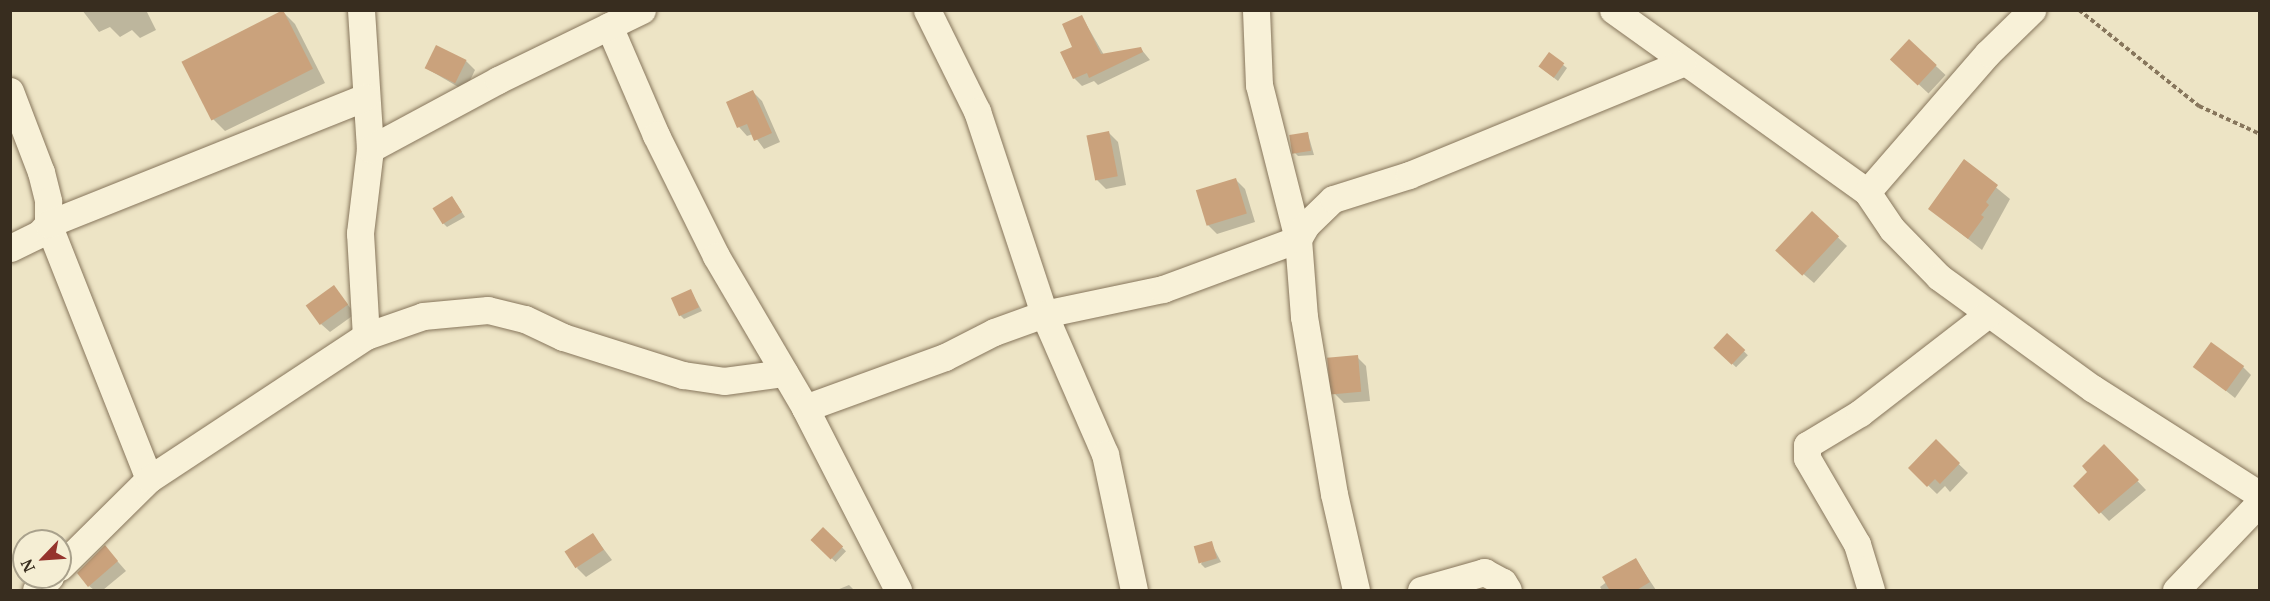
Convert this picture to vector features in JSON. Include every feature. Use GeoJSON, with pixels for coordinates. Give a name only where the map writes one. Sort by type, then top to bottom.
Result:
{"type":"FeatureCollection","features":[{"type":"Feature","properties":{"kind":"street"},"geometry":{"type":"LineString","coordinates":[[361,10],[370,149],[360,233],[366,336]]}},
{"type":"Feature","properties":{"kind":"street"},"geometry":{"type":"LineString","coordinates":[[370,149],[642,10]]}},
{"type":"Feature","properties":{"kind":"street"},"geometry":{"type":"LineString","coordinates":[[927,10],[977,111],[1044,314],[1105,454],[1134,591]]}},
{"type":"Feature","properties":{"kind":"street"},"geometry":{"type":"LineString","coordinates":[[1256,10],[1259,85],[1298,239],[1306,328],[1334,494],[1356,591]]}},
{"type":"Feature","properties":{"kind":"street"},"geometry":{"type":"LineString","coordinates":[[1613,10],[1683,63],[1798,140],[1867,192],[1892,229],[1939,277],[1988,314],[2092,388],[2259,495]]}},
{"type":"Feature","properties":{"kind":"street"},"geometry":{"type":"LineString","coordinates":[[1867,192],[1988,53],[2032,10]]}},
{"type":"Feature","properties":{"kind":"street"},"geometry":{"type":"LineString","coordinates":[[609,26],[656,135],[716,256],[805,408],[898,591]]}},
{"type":"Feature","properties":{"kind":"street"},"geometry":{"type":"LineString","coordinates":[[805,408],[945,357],[994,332],[1044,314],[1163,289],[1298,239],[1314,213],[1333,199],[1409,175],[1683,63]]}},
{"type":"Feature","properties":{"kind":"street"},"geometry":{"type":"LineString","coordinates":[[10,91],[41,172],[48,201],[48,224],[149,479]]}},
{"type":"Feature","properties":{"kind":"street"},"geometry":{"type":"LineString","coordinates":[[10,248],[39,234],[48,224],[365,97]]}},
{"type":"Feature","properties":{"kind":"street"},"geometry":{"type":"LineString","coordinates":[[72,555],[149,479],[366,336],[423,316],[488,310],[525,319],[563,337],[683,375],[723,381],[784,373]]}},
{"type":"Feature","properties":{"kind":"street"},"geometry":{"type":"LineString","coordinates":[[1871,591],[1857,544],[1807,458],[1807,445],[1860,413],[1988,314]]}},
{"type":"Feature","properties":{"kind":"street"},"geometry":{"type":"LineString","coordinates":[[2176,591],[2259,502]]}},
{"type":"Feature","properties":{"kind":"street"},"geometry":{"type":"LineString","coordinates":[[1421,591],[1484,572],[1503,582],[1508,591]]}},
{"type":"Feature","properties":{"kind":"path"},"geometry":{"type":"LineString","coordinates":[[2079,10],[2199,106],[2259,134]]}},
{"type":"Feature","properties":{"kind":"building"},"geometry":{"type":"Polygon","coordinates":[[[283,10],[313,69],[211,121],[181,62],[283,10]]]}},
{"type":"Feature","properties":{"kind":"building"},"geometry":{"type":"Polygon","coordinates":[[[1082,15],[1101,54],[1141,47],[1143,52],[1089,78],[1087,73],[1073,79],[1060,52],[1072,47],[1062,24],[1082,15]]]}},
{"type":"Feature","properties":{"kind":"building"},"geometry":{"type":"Polygon","coordinates":[[[1909,39],[1937,65],[1918,85],[1890,59],[1909,39]]]}},
{"type":"Feature","properties":{"kind":"building"},"geometry":{"type":"Polygon","coordinates":[[[436,45],[467,60],[455,83],[425,68],[436,45]]]}},
{"type":"Feature","properties":{"kind":"building"},"geometry":{"type":"Polygon","coordinates":[[[1549,52],[1564,63],[1554,78],[1538,67],[1549,52]]]}},
{"type":"Feature","properties":{"kind":"building"},"geometry":{"type":"Polygon","coordinates":[[[753,90],[772,133],[754,141],[747,124],[737,128],[726,102],[753,90]]]}},
{"type":"Feature","properties":{"kind":"building"},"geometry":{"type":"Polygon","coordinates":[[[1109,131],[1118,176],[1095,181],[1086,135],[1109,131]]]}},
{"type":"Feature","properties":{"kind":"building"},"geometry":{"type":"Polygon","coordinates":[[[1308,132],[1311,151],[1292,154],[1289,135],[1308,132]]]}},
{"type":"Feature","properties":{"kind":"building"},"geometry":{"type":"Polygon","coordinates":[[[1964,159],[1998,185],[1986,202],[1989,205],[1981,215],[1984,217],[1968,239],[1928,209],[1964,159]]]}},
{"type":"Feature","properties":{"kind":"building"},"geometry":{"type":"Polygon","coordinates":[[[1236,178],[1247,213],[1207,226],[1196,190],[1236,178]]]}},
{"type":"Feature","properties":{"kind":"building"},"geometry":{"type":"Polygon","coordinates":[[[452,196],[462,212],[443,224],[432,208],[452,196]]]}},
{"type":"Feature","properties":{"kind":"building"},"geometry":{"type":"Polygon","coordinates":[[[1812,211],[1839,236],[1802,276],[1775,250],[1812,211]]]}},
{"type":"Feature","properties":{"kind":"building"},"geometry":{"type":"Polygon","coordinates":[[[334,285],[348,304],[320,325],[306,306],[334,285]]]}},
{"type":"Feature","properties":{"kind":"building"},"geometry":{"type":"Polygon","coordinates":[[[691,289],[699,307],[679,316],[671,298],[691,289]]]}},
{"type":"Feature","properties":{"kind":"building"},"geometry":{"type":"Polygon","coordinates":[[[1727,333],[1745,350],[1732,365],[1713,348],[1727,333]]]}},
{"type":"Feature","properties":{"kind":"building"},"geometry":{"type":"Polygon","coordinates":[[[2211,342],[2244,366],[2226,391],[2193,367],[2211,342]]]}},
{"type":"Feature","properties":{"kind":"building"},"geometry":{"type":"Polygon","coordinates":[[[1358,355],[1361,392],[1330,395],[1327,358],[1358,355]]]}},
{"type":"Feature","properties":{"kind":"building"},"geometry":{"type":"Polygon","coordinates":[[[1936,439],[1960,463],[1940,484],[1935,479],[1927,487],[1908,468],[1936,439]]]}},
{"type":"Feature","properties":{"kind":"building"},"geometry":{"type":"Polygon","coordinates":[[[2104,444],[2139,480],[2099,514],[2073,486],[2087,472],[2082,466],[2104,444]]]}},
{"type":"Feature","properties":{"kind":"building"},"geometry":{"type":"Polygon","coordinates":[[[823,527],[843,546],[831,559],[810,540],[823,527]]]}},
{"type":"Feature","properties":{"kind":"building"},"geometry":{"type":"Polygon","coordinates":[[[593,533],[604,550],[575,568],[564,552],[593,533]]]}},
{"type":"Feature","properties":{"kind":"building"},"geometry":{"type":"Polygon","coordinates":[[[1212,541],[1217,558],[1199,564],[1194,546],[1212,541]]]}},
{"type":"Feature","properties":{"kind":"building"},"geometry":{"type":"Polygon","coordinates":[[[105,545],[118,561],[88,587],[77,573],[105,545]]]}},
{"type":"Feature","properties":{"kind":"building"},"geometry":{"type":"Polygon","coordinates":[[[1636,558],[1650,582],[1635,591],[1610,591],[1602,577],[1636,558]]]}}]}
